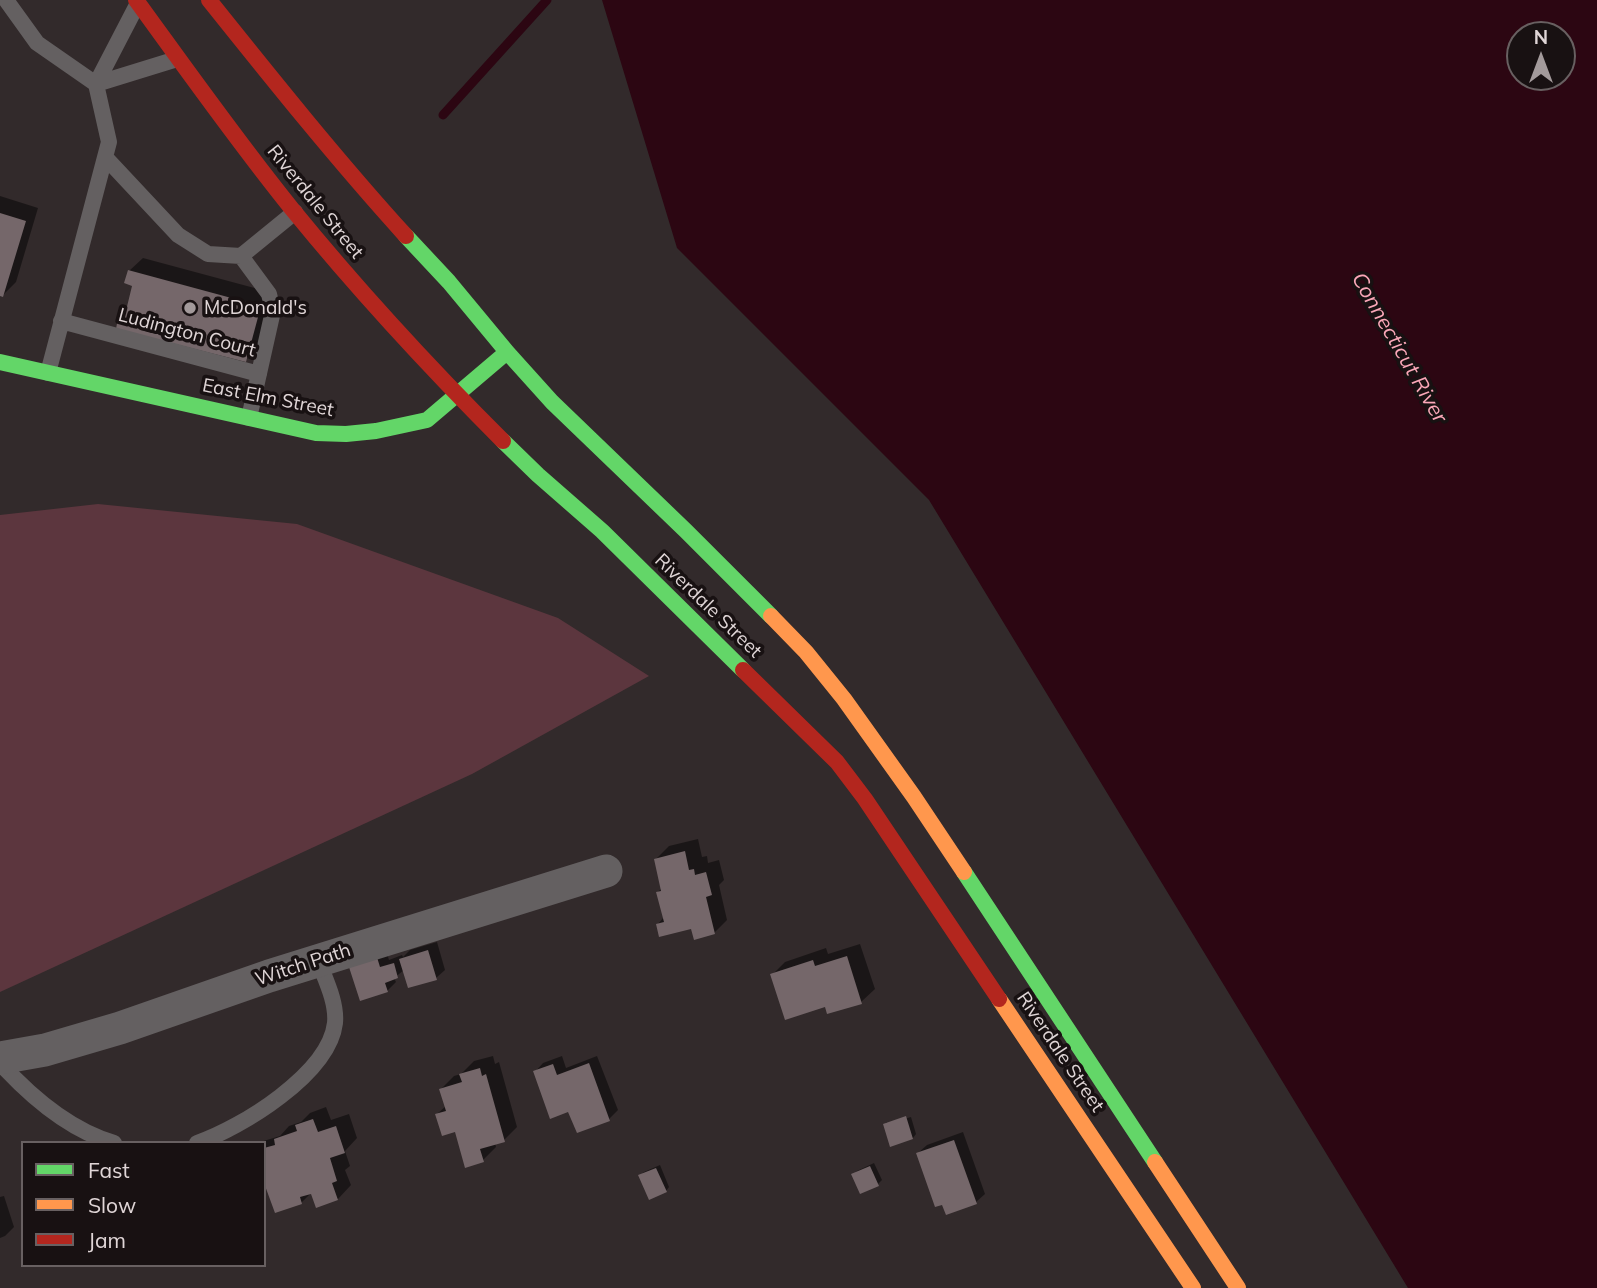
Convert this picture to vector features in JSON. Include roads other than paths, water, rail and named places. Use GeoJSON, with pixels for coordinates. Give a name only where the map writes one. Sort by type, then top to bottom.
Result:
{"type":"FeatureCollection","features":[{"type":"Feature","properties":{"kind":"main road","name":"Riverdale Street"},"geometry":{"type":"LineString","coordinates":[[209,0],[306,121],[552,402],[774,618],[844,699],[915,797],[1238,1288]]}},
{"type":"Feature","properties":{"kind":"main road","name":"Riverdale Street"},"geometry":{"type":"LineString","coordinates":[[137,1],[223,120],[363,294],[457,395],[560,496],[602,531],[837,762],[1193,1288]]}},
{"type":"Feature","properties":{"kind":"main road","name":"East Elm Street"},"geometry":{"type":"LineString","coordinates":[[0,362],[316,433],[346,434],[376,431],[427,420],[507,352]]}},
{"type":"Feature","properties":{"kind":"street","name":"Witch Path"},"geometry":{"type":"LineString","coordinates":[[0,1061],[120,1028],[318,960],[606,872]]}},
{"type":"Feature","properties":{"kind":"lane"},"geometry":{"type":"LineString","coordinates":[[6,0],[37,43],[96,83]]}},
{"type":"Feature","properties":{"kind":"lane"},"geometry":{"type":"LineString","coordinates":[[48,373],[109,142],[96,83],[137,1]]}},
{"type":"Feature","properties":{"kind":"lane"},"geometry":{"type":"LineString","coordinates":[[96,83],[179,58]]}},
{"type":"Feature","properties":{"kind":"lane"},"geometry":{"type":"LineString","coordinates":[[105,158],[178,235],[208,254],[241,256],[295,212]]}},
{"type":"Feature","properties":{"kind":"lane","name":"Ludington Court"},"geometry":{"type":"LineString","coordinates":[[61,321],[259,374],[273,311],[269,294],[241,256]]}},
{"type":"Feature","properties":{"kind":"lane"},"geometry":{"type":"LineString","coordinates":[[249,418],[259,374]]}},
{"type":"Feature","properties":{"kind":"lane"},"geometry":{"type":"LineString","coordinates":[[202,1141],[228,1130],[277,1098],[317,1063],[327,1048],[335,1024],[335,1008],[318,960]]}},
{"type":"Feature","properties":{"kind":"lane"},"geometry":{"type":"LineString","coordinates":[[0,1061],[29,1092],[57,1115],[76,1127],[109,1141]]}},
{"type":"Feature","properties":{"kind":"water","name":"Connecticut River"},"geometry":{"type":"Polygon","coordinates":[[[602,0],[1597,0],[1597,1288],[1408,1288],[929,500],[677,248],[602,0]]]}},
{"type":"Feature","properties":{"kind":"waterway"},"geometry":{"type":"LineString","coordinates":[[443,115],[547,0]]}},
{"type":"Feature","properties":{"kind":"place","name":"McDonald's"},"geometry":{"type":"Point","coordinates":[190,308]}}]}
